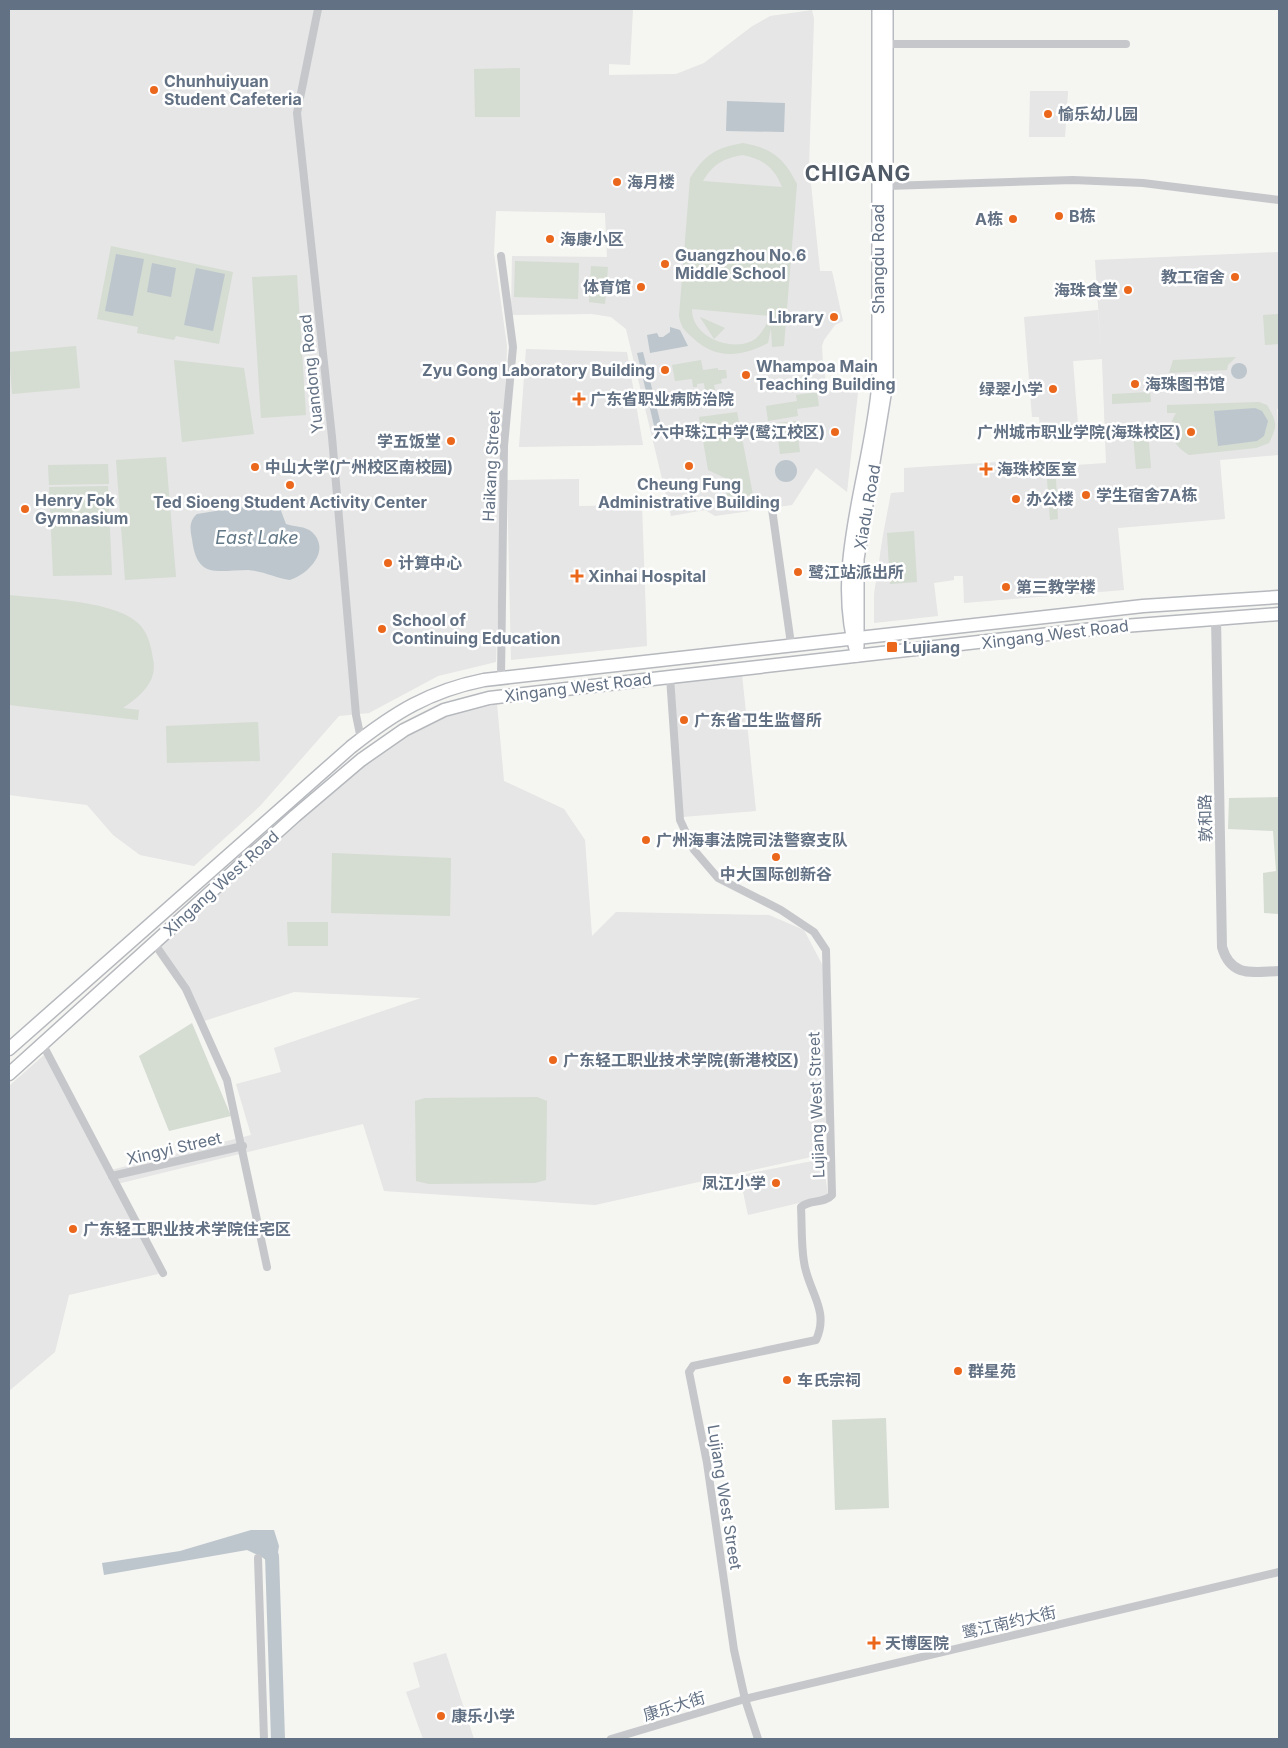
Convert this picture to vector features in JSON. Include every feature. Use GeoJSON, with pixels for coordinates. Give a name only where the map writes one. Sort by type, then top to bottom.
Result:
{"type":"FeatureCollection","features":[{"type":"Feature","properties":{"kind":"main road","name":"Shangdu Road"},"geometry":{"type":"LineString","coordinates":[[878,9],[883,359]]}},
{"type":"Feature","properties":{"kind":"main road","name":"Shangdu Road"},"geometry":{"type":"LineString","coordinates":[[883,359],[888,186],[887,9]]}},
{"type":"Feature","properties":{"kind":"main road","name":"Xiadu Road"},"geometry":{"type":"LineString","coordinates":[[857,656],[855,638],[858,559],[885,404],[883,359]]}},
{"type":"Feature","properties":{"kind":"main road","name":"Xingang West Road"},"geometry":{"type":"LineString","coordinates":[[9,1049],[280,807],[360,739],[405,708],[450,687],[501,678],[791,644],[900,634],[1151,605],[1279,597]]}},
{"type":"Feature","properties":{"kind":"main road","name":"Xingang West Road"},"geometry":{"type":"LineString","coordinates":[[9,1074],[292,819],[375,749],[418,722],[455,705],[506,695],[903,652],[1111,627],[1279,614]]}},
{"type":"Feature","properties":{"kind":"main road"},"geometry":{"type":"LineString","coordinates":[[900,634],[903,652]]}},
{"type":"Feature","properties":{"kind":"street","name":"Yuandong Road"},"geometry":{"type":"LineString","coordinates":[[318,9],[297,114],[332,437],[356,714],[360,739]]}},
{"type":"Feature","properties":{"kind":"street"},"geometry":{"type":"LineString","coordinates":[[888,44],[1126,44]]}},
{"type":"Feature","properties":{"kind":"street"},"geometry":{"type":"LineString","coordinates":[[888,186],[1073,180],[1143,183],[1279,200]]}},
{"type":"Feature","properties":{"kind":"street","name":"Haikang Street"},"geometry":{"type":"LineString","coordinates":[[501,256],[513,347],[503,489],[501,678]]}},
{"type":"Feature","properties":{"kind":"street"},"geometry":{"type":"LineString","coordinates":[[772,509],[791,644]]}},
{"type":"Feature","properties":{"kind":"street","name":"敦和路"},"geometry":{"type":"LineString","coordinates":[[1216,618],[1222,947],[1225,956],[1234,968],[1244,972],[1279,972]]}},
{"type":"Feature","properties":{"kind":"street"},"geometry":{"type":"LineString","coordinates":[[833,640],[836,658]]}},
{"type":"Feature","properties":{"kind":"street","name":"Lujiang West Street"},"geometry":{"type":"LineString","coordinates":[[670,677],[680,820],[694,850],[718,878],[781,910],[814,932],[826,950],[832,1194],[828,1200],[805,1204],[802,1207],[804,1263],[820,1310],[822,1328],[816,1340],[693,1366],[689,1372],[707,1463],[734,1650],[744,1699],[758,1739]]}},
{"type":"Feature","properties":{"kind":"street"},"geometry":{"type":"LineString","coordinates":[[450,687],[455,705]]}},
{"type":"Feature","properties":{"kind":"street"},"geometry":{"type":"LineString","coordinates":[[280,807],[292,819]]}},
{"type":"Feature","properties":{"kind":"street"},"geometry":{"type":"LineString","coordinates":[[154,943],[186,989],[227,1080],[243,1146],[267,1266]]}},
{"type":"Feature","properties":{"kind":"street"},"geometry":{"type":"LineString","coordinates":[[42,1044],[162,1273]]}},
{"type":"Feature","properties":{"kind":"street","name":"Xingyi Street"},"geometry":{"type":"LineString","coordinates":[[112,1176],[243,1146]]}},
{"type":"Feature","properties":{"kind":"street"},"geometry":{"type":"LineString","coordinates":[[258,1558],[264,1739]]}},
{"type":"Feature","properties":{"kind":"street","name":"鹭江南约大街"},"geometry":{"type":"LineString","coordinates":[[744,1699],[1279,1572]]}},
{"type":"Feature","properties":{"kind":"street","name":"康乐大街"},"geometry":{"type":"LineString","coordinates":[[611,1739],[744,1699]]}},
{"type":"Feature","properties":{"kind":"shaded area","name":"中山大学(广州校区南校园)"},"geometry":{"type":"Polygon","coordinates":[[[9,9],[633,9],[630,65],[609,64],[609,75],[676,74],[704,63],[751,27],[770,16],[812,10],[814,19],[809,165],[820,271],[832,271],[843,321],[835,325],[824,340],[822,346],[823,365],[828,391],[859,383],[847,492],[816,468],[792,505],[715,516],[705,510],[671,516],[626,329],[611,317],[592,314],[511,315],[512,256],[607,257],[605,213],[496,211],[494,253],[507,346],[496,662],[438,676],[369,713],[339,716],[260,806],[194,866],[140,855],[113,835],[87,805],[9,795],[9,9]]]}},
{"type":"Feature","properties":{"kind":"shaded area"},"geometry":{"type":"Polygon","coordinates":[[[520,68],[520,117],[475,117],[474,69],[520,68]]]}},
{"type":"Feature","properties":{"kind":"shaded area","name":"愉乐幼儿园"},"geometry":{"type":"Polygon","coordinates":[[[1030,91],[1068,91],[1065,137],[1029,137],[1030,91]]]}},
{"type":"Feature","properties":{"kind":"shaded area"},"geometry":{"type":"Polygon","coordinates":[[[743,143],[762,148],[776,156],[787,167],[797,184],[784,346],[772,347],[771,328],[768,343],[749,351],[729,354],[711,350],[702,345],[685,330],[679,316],[690,178],[701,163],[712,153],[725,147],[743,143]],[[743,155],[730,158],[715,166],[703,181],[782,187],[776,175],[767,165],[757,159],[743,155]],[[692,309],[693,319],[704,334],[723,343],[733,344],[743,344],[755,339],[771,316],[692,309]]]}},
{"type":"Feature","properties":{"kind":"shaded area"},"geometry":{"type":"Polygon","coordinates":[[[111,246],[233,272],[219,344],[176,336],[174,340],[137,333],[138,327],[97,319],[111,246]]]}},
{"type":"Feature","properties":{"kind":"shaded area","name":"广州城市职业学院(海珠校区)"},"geometry":{"type":"Polygon","coordinates":[[[1279,252],[1279,408],[1277,409],[1279,455],[1220,460],[1225,519],[1118,528],[1124,590],[964,603],[963,576],[954,576],[954,580],[934,583],[938,616],[874,623],[874,594],[891,493],[904,492],[904,468],[1028,460],[1048,460],[1061,466],[1106,463],[1102,359],[1073,361],[1078,425],[1040,428],[1039,417],[1032,417],[1024,317],[1098,310],[1101,351],[1095,260],[1279,252]]]}},
{"type":"Feature","properties":{"kind":"shaded area"},"geometry":{"type":"Polygon","coordinates":[[[515,261],[579,263],[578,299],[514,297],[515,261]]]}},
{"type":"Feature","properties":{"kind":"shaded area"},"geometry":{"type":"Polygon","coordinates":[[[591,266],[608,267],[605,304],[589,302],[591,266]]]}},
{"type":"Feature","properties":{"kind":"shaded area"},"geometry":{"type":"Polygon","coordinates":[[[297,275],[306,415],[261,418],[252,277],[297,275]]]}},
{"type":"Feature","properties":{"kind":"shaded area"},"geometry":{"type":"Polygon","coordinates":[[[1279,314],[1279,344],[1265,345],[1263,315],[1279,314]]]}},
{"type":"Feature","properties":{"kind":"shaded area"},"geometry":{"type":"Polygon","coordinates":[[[700,317],[725,328],[714,339],[700,317]]]}},
{"type":"Feature","properties":{"kind":"shaded area"},"geometry":{"type":"Polygon","coordinates":[[[76,346],[80,388],[12,394],[9,352],[76,346]]]}},
{"type":"Feature","properties":{"kind":"shaded area","name":"广东省职业病防治院"},"geometry":{"type":"Polygon","coordinates":[[[526,349],[627,352],[643,445],[519,447],[526,349]]]}},
{"type":"Feature","properties":{"kind":"shaded area"},"geometry":{"type":"Polygon","coordinates":[[[1236,357],[1228,365],[1227,370],[1169,373],[1173,360],[1236,357]]]}},
{"type":"Feature","properties":{"kind":"shaded area"},"geometry":{"type":"Polygon","coordinates":[[[174,360],[244,368],[254,434],[182,442],[174,360]]]}},
{"type":"Feature","properties":{"kind":"shaded area"},"geometry":{"type":"Polygon","coordinates":[[[701,360],[703,370],[718,368],[718,370],[726,370],[727,378],[721,379],[722,383],[714,385],[715,390],[705,391],[704,383],[693,387],[692,379],[675,381],[672,365],[701,360]]]}},
{"type":"Feature","properties":{"kind":"shaded area"},"geometry":{"type":"Polygon","coordinates":[[[817,392],[819,406],[797,409],[798,416],[768,421],[766,406],[797,401],[796,395],[817,392]]]}},
{"type":"Feature","properties":{"kind":"shaded area"},"geometry":{"type":"Polygon","coordinates":[[[1150,392],[1151,402],[1112,404],[1112,394],[1150,392]]]}},
{"type":"Feature","properties":{"kind":"shaded area"},"geometry":{"type":"Polygon","coordinates":[[[1259,402],[1267,405],[1275,424],[1269,443],[1256,448],[1189,455],[1178,447],[1172,437],[1171,425],[1176,413],[1167,413],[1167,405],[1259,402]]]}},
{"type":"Feature","properties":{"kind":"shaded area"},"geometry":{"type":"Polygon","coordinates":[[[737,412],[753,495],[719,500],[719,496],[727,495],[725,478],[708,470],[699,417],[737,412]]]}},
{"type":"Feature","properties":{"kind":"shaded area"},"geometry":{"type":"Polygon","coordinates":[[[796,421],[800,452],[780,454],[776,423],[796,421]]]}},
{"type":"Feature","properties":{"kind":"shaded area"},"geometry":{"type":"Polygon","coordinates":[[[1148,432],[1151,468],[1136,469],[1133,434],[1148,432]]]}},
{"type":"Feature","properties":{"kind":"shaded area"},"geometry":{"type":"Polygon","coordinates":[[[166,457],[176,577],[125,580],[116,460],[166,457]]]}},
{"type":"Feature","properties":{"kind":"shaded area"},"geometry":{"type":"Polygon","coordinates":[[[108,464],[109,484],[49,485],[48,465],[108,464]]]}},
{"type":"Feature","properties":{"kind":"shaded area","name":"Xinhai Hospital"},"geometry":{"type":"Polygon","coordinates":[[[579,479],[579,506],[642,505],[647,646],[511,660],[507,480],[579,479]]]}},
{"type":"Feature","properties":{"kind":"shaded area"},"geometry":{"type":"Polygon","coordinates":[[[1047,479],[1056,479],[1058,519],[1050,520],[1047,479]]]}},
{"type":"Feature","properties":{"kind":"shaded area"},"geometry":{"type":"Polygon","coordinates":[[[108,486],[112,575],[53,576],[49,487],[108,486]]]}},
{"type":"Feature","properties":{"kind":"shaded area"},"geometry":{"type":"Polygon","coordinates":[[[914,531],[917,582],[890,584],[887,533],[914,531]]]}},
{"type":"Feature","properties":{"kind":"shaded area"},"geometry":{"type":"Polygon","coordinates":[[[9,595],[96,605],[128,616],[139,624],[149,640],[154,667],[153,675],[146,688],[136,699],[123,708],[139,710],[138,720],[9,705],[9,595]]]}},
{"type":"Feature","properties":{"kind":"shaded area"},"geometry":{"type":"Polygon","coordinates":[[[742,674],[756,811],[682,817],[671,681],[742,674]]]}},
{"type":"Feature","properties":{"kind":"shaded area"},"geometry":{"type":"Polygon","coordinates":[[[497,704],[504,781],[564,809],[585,840],[592,936],[616,912],[769,915],[804,930],[823,966],[831,1112],[820,1155],[595,1205],[384,1191],[363,1124],[117,1184],[162,1273],[69,1295],[55,1352],[9,1391],[9,1086],[44,1055],[107,1171],[251,1135],[236,1084],[281,1072],[274,1048],[421,998],[294,992],[204,1021],[159,946],[378,752],[423,723],[497,704]]]}},
{"type":"Feature","properties":{"kind":"shaded area"},"geometry":{"type":"Polygon","coordinates":[[[258,722],[260,761],[167,763],[166,726],[258,722]]]}},
{"type":"Feature","properties":{"kind":"shaded area"},"geometry":{"type":"Polygon","coordinates":[[[1279,797],[1279,914],[1264,913],[1263,873],[1276,871],[1273,831],[1228,829],[1229,798],[1279,797]]]}},
{"type":"Feature","properties":{"kind":"shaded area"},"geometry":{"type":"Polygon","coordinates":[[[332,853],[451,858],[450,916],[331,913],[332,853]]]}},
{"type":"Feature","properties":{"kind":"shaded area"},"geometry":{"type":"Polygon","coordinates":[[[287,922],[328,922],[328,946],[288,946],[287,922]]]}},
{"type":"Feature","properties":{"kind":"shaded area"},"geometry":{"type":"Polygon","coordinates":[[[192,1023],[231,1116],[169,1131],[139,1056],[192,1023]]]}},
{"type":"Feature","properties":{"kind":"shaded area"},"geometry":{"type":"Polygon","coordinates":[[[537,1097],[547,1101],[546,1180],[535,1183],[429,1184],[416,1181],[415,1101],[425,1098],[537,1097]]]}},
{"type":"Feature","properties":{"kind":"shaded area","name":"凤江小学"},"geometry":{"type":"Polygon","coordinates":[[[823,1159],[828,1196],[748,1215],[742,1187],[727,1191],[725,1178],[823,1159]]]}},
{"type":"Feature","properties":{"kind":"shaded area"},"geometry":{"type":"Polygon","coordinates":[[[886,1418],[889,1508],[835,1510],[832,1420],[886,1418]]]}},
{"type":"Feature","properties":{"kind":"shaded area","name":"康乐小学"},"geometry":{"type":"Polygon","coordinates":[[[446,1653],[474,1739],[423,1739],[406,1692],[420,1687],[413,1663],[446,1653]]]}},
{"type":"Feature","properties":{"kind":"water"},"geometry":{"type":"Polygon","coordinates":[[[727,101],[785,103],[784,132],[726,131],[727,101]]]}},
{"type":"Feature","properties":{"kind":"water"},"geometry":{"type":"Polygon","coordinates":[[[116,254],[144,259],[133,316],[105,311],[116,254]]]}},
{"type":"Feature","properties":{"kind":"water"},"geometry":{"type":"Polygon","coordinates":[[[152,263],[176,268],[171,297],[147,292],[152,263]]]}},
{"type":"Feature","properties":{"kind":"water"},"geometry":{"type":"Polygon","coordinates":[[[196,268],[225,274],[213,331],[184,325],[196,268]]]}},
{"type":"Feature","properties":{"kind":"water"},"geometry":{"type":"Polygon","coordinates":[[[670,327],[680,330],[688,346],[650,353],[647,335],[657,333],[659,337],[663,337],[670,332],[670,327]]]}},
{"type":"Feature","properties":{"kind":"water"},"geometry":{"type":"Polygon","coordinates":[[[643,352],[662,429],[655,430],[637,353],[643,352]]]}},
{"type":"Feature","properties":{"kind":"water"},"geometry":{"type":"Polygon","coordinates":[[[1239,363],[1247,371],[1239,379],[1231,371],[1239,363]]]}},
{"type":"Feature","properties":{"kind":"water"},"geometry":{"type":"Polygon","coordinates":[[[1255,408],[1262,411],[1268,421],[1264,436],[1257,441],[1218,446],[1214,411],[1255,408]]]}},
{"type":"Feature","properties":{"kind":"water"},"geometry":{"type":"Polygon","coordinates":[[[786,460],[794,463],[797,471],[794,479],[786,482],[778,479],[775,471],[778,463],[786,460]]]}},
{"type":"Feature","properties":{"kind":"water","name":"East Lake"},"geometry":{"type":"Polygon","coordinates":[[[271,502],[278,503],[286,524],[309,530],[317,539],[318,554],[310,568],[290,580],[248,570],[210,570],[198,561],[191,535],[191,522],[197,514],[271,502]]]}},
{"type":"Feature","properties":{"kind":"water"},"geometry":{"type":"Polygon","coordinates":[[[251,1530],[274,1530],[279,1546],[275,1571],[264,1558],[247,1550],[104,1575],[102,1563],[180,1551],[251,1530]]]}},
{"type":"Feature","properties":{"kind":"waterway"},"geometry":{"type":"LineString","coordinates":[[268,1553],[272,1556],[278,1739]]}},
{"type":"Feature","properties":{"kind":"place","name":"Chunhuiyuan Student Cafeteria"},"geometry":{"type":"Point","coordinates":[154,90]}},
{"type":"Feature","properties":{"kind":"place","name":"愉乐幼儿园"},"geometry":{"type":"Point","coordinates":[1048,114]}},
{"type":"Feature","properties":{"kind":"place","name":"海月楼"},"geometry":{"type":"Point","coordinates":[617,182]}},
{"type":"Feature","properties":{"kind":"place","name":"B栋"},"geometry":{"type":"Point","coordinates":[1059,216]}},
{"type":"Feature","properties":{"kind":"place","name":"A栋"},"geometry":{"type":"Point","coordinates":[1013,219]}},
{"type":"Feature","properties":{"kind":"place","name":"海康小区"},"geometry":{"type":"Point","coordinates":[550,239]}},
{"type":"Feature","properties":{"kind":"place","name":"Guangzhou No.6 Middle School"},"geometry":{"type":"Point","coordinates":[665,264]}},
{"type":"Feature","properties":{"kind":"place","name":"教工宿舍"},"geometry":{"type":"Point","coordinates":[1235,277]}},
{"type":"Feature","properties":{"kind":"place","name":"体育馆"},"geometry":{"type":"Point","coordinates":[641,287]}},
{"type":"Feature","properties":{"kind":"place","name":"海珠食堂"},"geometry":{"type":"Point","coordinates":[1128,290]}},
{"type":"Feature","properties":{"kind":"place","name":"Library"},"geometry":{"type":"Point","coordinates":[834,317]}},
{"type":"Feature","properties":{"kind":"place","name":"Zyu Gong Laboratory Building"},"geometry":{"type":"Point","coordinates":[665,370]}},
{"type":"Feature","properties":{"kind":"place","name":"Whampoa Main Teaching Building"},"geometry":{"type":"Point","coordinates":[746,375]}},
{"type":"Feature","properties":{"kind":"place","name":"海珠图书馆"},"geometry":{"type":"Point","coordinates":[1135,384]}},
{"type":"Feature","properties":{"kind":"place","name":"绿翠小学"},"geometry":{"type":"Point","coordinates":[1053,389]}},
{"type":"Feature","properties":{"kind":"place","name":"广东省职业病防治院"},"geometry":{"type":"Point","coordinates":[579,399]}},
{"type":"Feature","properties":{"kind":"place","name":"六中珠江中学(鹭江校区)"},"geometry":{"type":"Point","coordinates":[835,432]}},
{"type":"Feature","properties":{"kind":"place","name":"广州城市职业学院(海珠校区)"},"geometry":{"type":"Point","coordinates":[1191,432]}},
{"type":"Feature","properties":{"kind":"place","name":"学五饭堂"},"geometry":{"type":"Point","coordinates":[451,441]}},
{"type":"Feature","properties":{"kind":"place","name":"Cheung Fung Administrative Building"},"geometry":{"type":"Point","coordinates":[689,466]}},
{"type":"Feature","properties":{"kind":"place","name":"中山大学(广州校区南校园)"},"geometry":{"type":"Point","coordinates":[255,467]}},
{"type":"Feature","properties":{"kind":"place","name":"海珠校医室"},"geometry":{"type":"Point","coordinates":[986,469]}},
{"type":"Feature","properties":{"kind":"place","name":"Ted Sioeng Student Activity Center"},"geometry":{"type":"Point","coordinates":[290,485]}},
{"type":"Feature","properties":{"kind":"place","name":"学生宿舍7A栋"},"geometry":{"type":"Point","coordinates":[1086,495]}},
{"type":"Feature","properties":{"kind":"place","name":"办公楼"},"geometry":{"type":"Point","coordinates":[1016,499]}},
{"type":"Feature","properties":{"kind":"place","name":"Henry Fok Gymnasium"},"geometry":{"type":"Point","coordinates":[25,509]}},
{"type":"Feature","properties":{"kind":"place","name":"计算中心"},"geometry":{"type":"Point","coordinates":[388,563]}},
{"type":"Feature","properties":{"kind":"place","name":"鹭江站派出所"},"geometry":{"type":"Point","coordinates":[798,572]}},
{"type":"Feature","properties":{"kind":"place","name":"Xinhai Hospital"},"geometry":{"type":"Point","coordinates":[577,576]}},
{"type":"Feature","properties":{"kind":"place","name":"第三教学楼"},"geometry":{"type":"Point","coordinates":[1006,587]}},
{"type":"Feature","properties":{"kind":"place","name":"School of Continuing Education"},"geometry":{"type":"Point","coordinates":[382,629]}},
{"type":"Feature","properties":{"kind":"place","name":"Lujiang"},"geometry":{"type":"Point","coordinates":[892,647]}},
{"type":"Feature","properties":{"kind":"place","name":"广东省卫生监督所"},"geometry":{"type":"Point","coordinates":[684,720]}},
{"type":"Feature","properties":{"kind":"place","name":"广州海事法院司法警察支队"},"geometry":{"type":"Point","coordinates":[646,840]}},
{"type":"Feature","properties":{"kind":"place","name":"中大国际创新谷"},"geometry":{"type":"Point","coordinates":[776,857]}},
{"type":"Feature","properties":{"kind":"place","name":"广东轻工职业技术学院(新港校区)"},"geometry":{"type":"Point","coordinates":[553,1060]}},
{"type":"Feature","properties":{"kind":"place","name":"凤江小学"},"geometry":{"type":"Point","coordinates":[776,1183]}},
{"type":"Feature","properties":{"kind":"place","name":"广东轻工职业技术学院住宅区"},"geometry":{"type":"Point","coordinates":[73,1229]}},
{"type":"Feature","properties":{"kind":"place","name":"群星苑"},"geometry":{"type":"Point","coordinates":[958,1371]}},
{"type":"Feature","properties":{"kind":"place","name":"车氏宗祠"},"geometry":{"type":"Point","coordinates":[787,1380]}},
{"type":"Feature","properties":{"kind":"place","name":"天博医院"},"geometry":{"type":"Point","coordinates":[874,1643]}},
{"type":"Feature","properties":{"kind":"place","name":"康乐小学"},"geometry":{"type":"Point","coordinates":[441,1716]}},
{"type":"Feature","properties":{"kind":"district","name":"CHIGANG"},"geometry":{"type":"Point","coordinates":[858,174]}}]}
